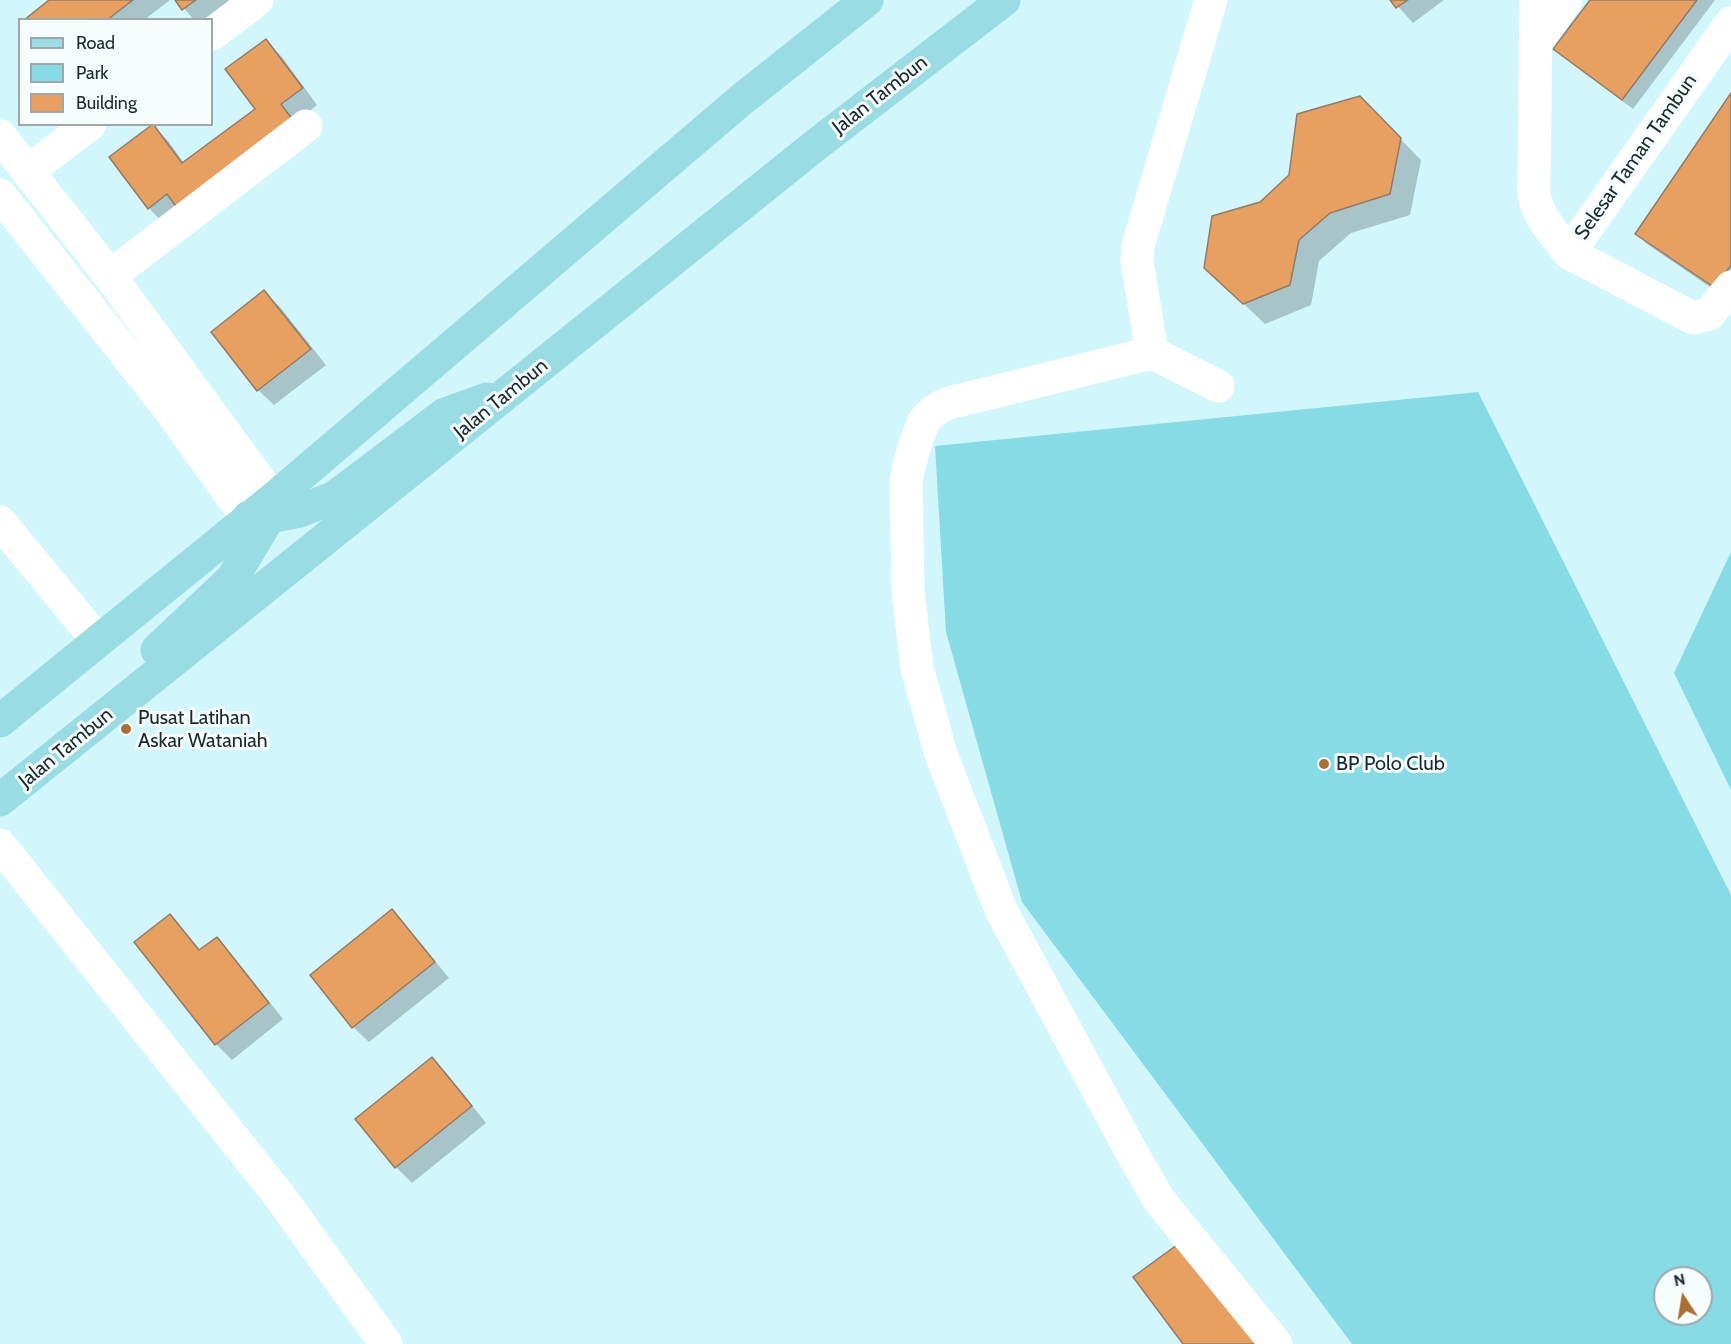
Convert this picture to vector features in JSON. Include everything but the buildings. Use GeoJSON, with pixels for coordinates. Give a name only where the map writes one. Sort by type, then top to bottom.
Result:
{"type":"FeatureCollection","features":[{"type":"Feature","properties":{"kind":"main road"},"geometry":{"type":"LineString","coordinates":[[0,721],[263,511],[741,100],[867,0]]}},
{"type":"Feature","properties":{"kind":"main road","name":"Jalan Tambun"},"geometry":{"type":"LineString","coordinates":[[0,800],[817,144],[1004,0]]}},
{"type":"Feature","properties":{"kind":"main road"},"geometry":{"type":"LineString","coordinates":[[263,511],[300,511],[335,497],[445,414],[512,390]]}},
{"type":"Feature","properties":{"kind":"main road"},"geometry":{"type":"LineString","coordinates":[[112,711],[152,655],[232,579],[263,511]]}},
{"type":"Feature","properties":{"kind":"street"},"geometry":{"type":"LineString","coordinates":[[213,33],[257,0]]}},
{"type":"Feature","properties":{"kind":"street"},"geometry":{"type":"LineString","coordinates":[[1152,353],[1137,251],[1211,0]]}},
{"type":"Feature","properties":{"kind":"street","name":"Selesar Taman Tambun"},"geometry":{"type":"LineString","coordinates":[[1536,0],[1535,201],[1542,216],[1569,253],[1731,23]]}},
{"type":"Feature","properties":{"kind":"street"},"geometry":{"type":"LineString","coordinates":[[1535,45],[1566,0]]}},
{"type":"Feature","properties":{"kind":"street"},"geometry":{"type":"LineString","coordinates":[[28,171],[87,126]]}},
{"type":"Feature","properties":{"kind":"street"},"geometry":{"type":"LineString","coordinates":[[110,276],[306,126]]}},
{"type":"Feature","properties":{"kind":"street"},"geometry":{"type":"LineString","coordinates":[[0,136],[110,276],[263,511]]}},
{"type":"Feature","properties":{"kind":"street"},"geometry":{"type":"LineString","coordinates":[[0,195],[167,406],[232,497],[263,511]]}},
{"type":"Feature","properties":{"kind":"street"},"geometry":{"type":"LineString","coordinates":[[1569,253],[1693,318],[1709,314],[1731,287]]}},
{"type":"Feature","properties":{"kind":"street"},"geometry":{"type":"LineString","coordinates":[[1218,386],[1152,353],[940,407],[925,420],[907,474],[908,591],[917,668],[941,754],[1001,910],[1159,1200],[1276,1344]]}},
{"type":"Feature","properties":{"kind":"street"},"geometry":{"type":"LineString","coordinates":[[0,522],[98,641]]}},
{"type":"Feature","properties":{"kind":"street"},"geometry":{"type":"LineString","coordinates":[[0,845],[281,1198],[386,1344]]}},
{"type":"Feature","properties":{"kind":"green space","name":"BP Polo Club"},"geometry":{"type":"Polygon","coordinates":[[[1478,392],[1731,895],[1731,1344],[1352,1344],[1022,902],[946,632],[935,446],[1478,392]]]}},
{"type":"Feature","properties":{"kind":"green space"},"geometry":{"type":"Polygon","coordinates":[[[1731,552],[1731,790],[1674,673],[1731,552]]]}},
{"type":"Feature","properties":{"kind":"place","name":"Pusat Latihan Askar Wataniah"},"geometry":{"type":"Point","coordinates":[126,729]}},
{"type":"Feature","properties":{"kind":"place","name":"BP Polo Club"},"geometry":{"type":"Point","coordinates":[1324,764]}}]}
